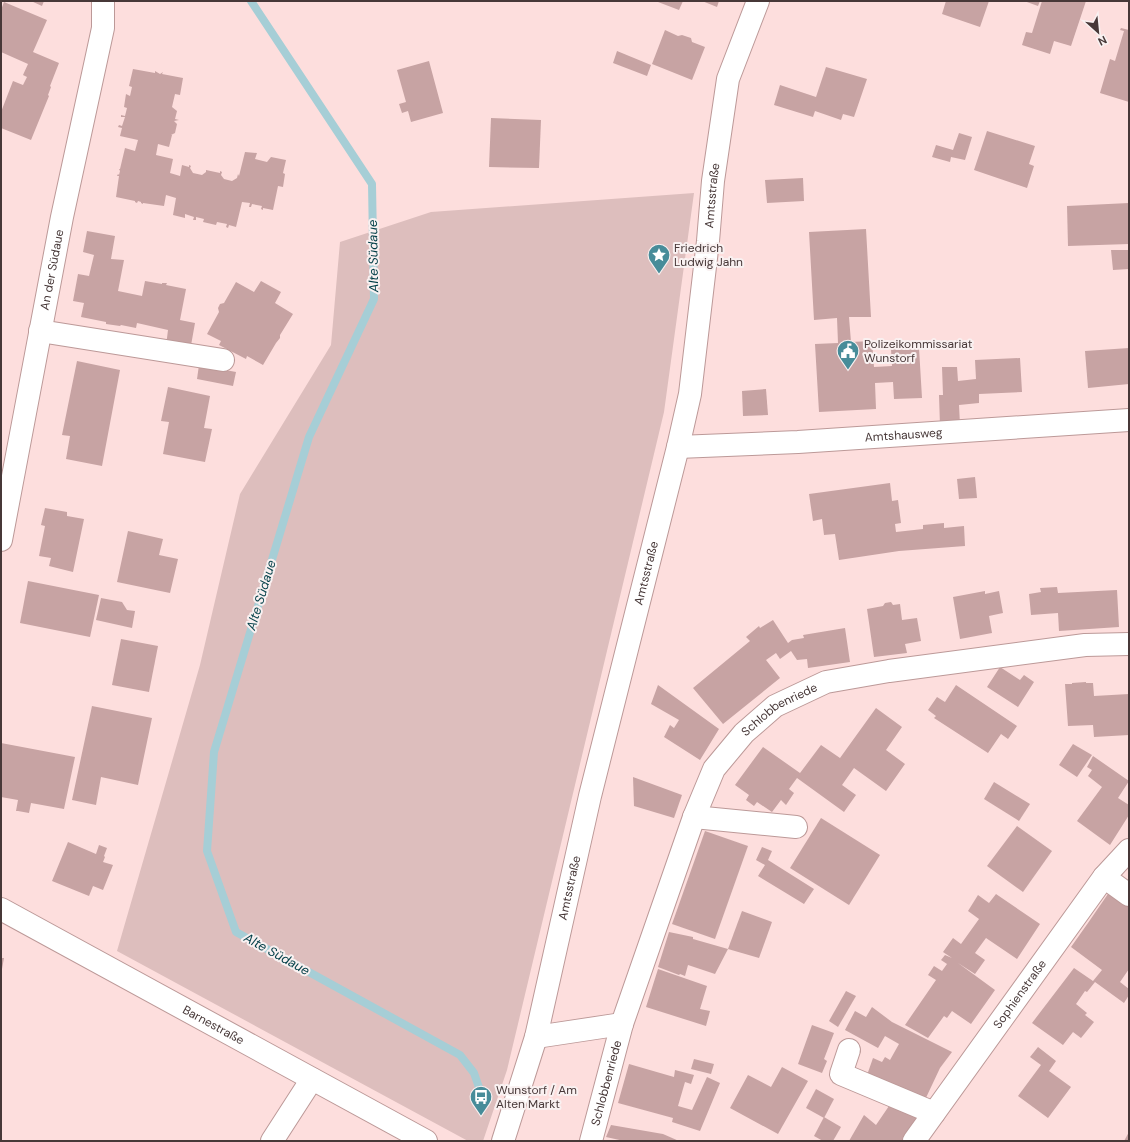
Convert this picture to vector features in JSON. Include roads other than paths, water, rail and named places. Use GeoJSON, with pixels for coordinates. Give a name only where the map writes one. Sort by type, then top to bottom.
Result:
{"type":"FeatureCollection","features":[{"type":"Feature","properties":{"kind":"street","name":"An der Südaue"},"geometry":{"type":"LineString","coordinates":[[1,540],[9,451],[40,331],[62,217],[103,28],[103,1]]}},
{"type":"Feature","properties":{"kind":"street","name":"Amtsstraße"},"geometry":{"type":"LineString","coordinates":[[503,1141],[536,1037],[590,796],[678,448],[690,394],[708,241],[712,181],[728,79],[758,1]]}},
{"type":"Feature","properties":{"kind":"street"},"geometry":{"type":"LineString","coordinates":[[40,331],[223,360]]}},
{"type":"Feature","properties":{"kind":"street","name":"Amtshausweg"},"geometry":{"type":"LineString","coordinates":[[678,448],[798,442],[1129,420]]}},
{"type":"Feature","properties":{"kind":"street","name":"Schlobbenriede"},"geometry":{"type":"LineString","coordinates":[[591,1141],[622,1024],[694,817],[714,769],[744,734],[775,706],[826,682],[889,671],[1085,645],[1129,644]]}},
{"type":"Feature","properties":{"kind":"street"},"geometry":{"type":"LineString","coordinates":[[694,817],[796,827]]}},
{"type":"Feature","properties":{"kind":"street","name":"Sophienstraße"},"geometry":{"type":"LineString","coordinates":[[914,1141],[1104,877],[1129,850]]}},
{"type":"Feature","properties":{"kind":"street"},"geometry":{"type":"LineString","coordinates":[[1104,877],[1129,896]]}},
{"type":"Feature","properties":{"kind":"street","name":"Barnestraße"},"geometry":{"type":"LineString","coordinates":[[1,909],[426,1141]]}},
{"type":"Feature","properties":{"kind":"street","name":"Schlobbenriede"},"geometry":{"type":"LineString","coordinates":[[536,1037],[622,1024]]}},
{"type":"Feature","properties":{"kind":"street"},"geometry":{"type":"LineString","coordinates":[[849,1050],[841,1074],[934,1113]]}},
{"type":"Feature","properties":{"kind":"street"},"geometry":{"type":"LineString","coordinates":[[272,1141],[312,1079]]}},
{"type":"Feature","properties":{"kind":"waterway","name":"Alte Südaue"},"geometry":{"type":"LineString","coordinates":[[251,1],[372,184],[374,299],[309,437],[214,752],[207,851],[236,932],[460,1055],[474,1073],[482,1096]]}},
{"type":"Feature","properties":{"kind":"place","name":"Friedrich Ludwig Jahn"},"geometry":{"type":"Point","coordinates":[659,274]}},
{"type":"Feature","properties":{"kind":"place","name":"Polizeikommissariat Wunstorf"},"geometry":{"type":"Point","coordinates":[848,370]}},
{"type":"Feature","properties":{"kind":"place","name":"Wunstorf / Am Alten Markt"},"geometry":{"type":"Point","coordinates":[481,1116]}}]}
